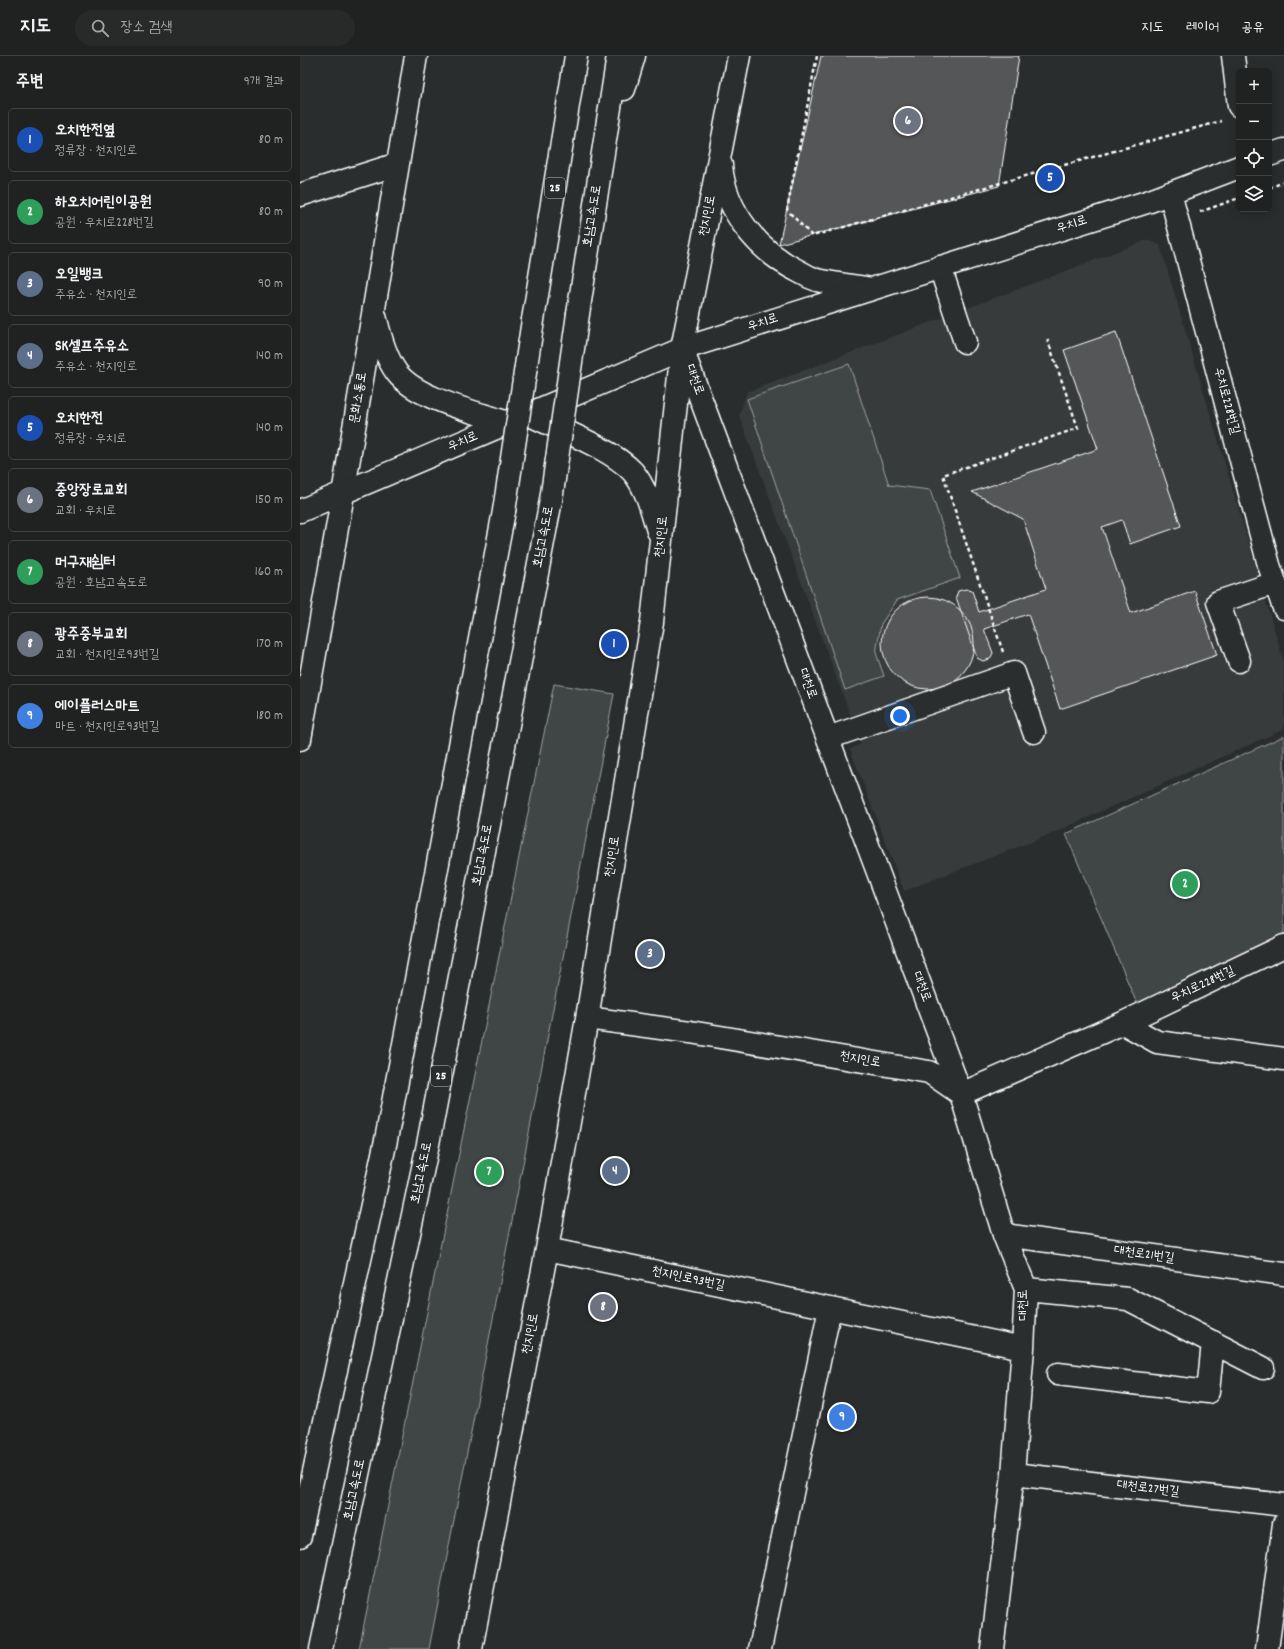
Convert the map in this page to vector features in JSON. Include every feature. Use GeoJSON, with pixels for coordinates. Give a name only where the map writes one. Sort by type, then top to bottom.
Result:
{"type":"FeatureCollection","features":[{"type":"Feature","properties":{"kind":"main road","name":"문화소통로"},"geometry":{"type":"LineString","coordinates":[[300,739],[343,494],[416,56]]}},
{"type":"Feature","properties":{"kind":"main road","name":"25"},"geometry":{"type":"LineString","coordinates":[[300,1536],[386,1140],[504,511],[533,320],[576,56]]}},
{"type":"Feature","properties":{"kind":"main road","name":"호남고속도로"},"geometry":{"type":"LineString","coordinates":[[321,1649],[428,1144],[551,500],[600,164],[618,56]]}},
{"type":"Feature","properties":{"kind":"main road"},"geometry":{"type":"LineString","coordinates":[[600,164],[634,56]]}},
{"type":"Feature","properties":{"kind":"main road","name":"천지인로"},"geometry":{"type":"LineString","coordinates":[[471,1649],[546,1249],[587,1018],[651,630],[682,349],[739,56]]}},
{"type":"Feature","properties":{"kind":"main road"},"geometry":{"type":"LineString","coordinates":[[1231,113],[1233,56]]}},
{"type":"Feature","properties":{"kind":"main road"},"geometry":{"type":"LineString","coordinates":[[1272,155],[1284,150]]}},
{"type":"Feature","properties":{"kind":"main road"},"geometry":{"type":"LineString","coordinates":[[720,154],[723,179],[732,206],[749,233],[770,254],[789,267],[816,280],[872,289]]}},
{"type":"Feature","properties":{"kind":"main road"},"geometry":{"type":"LineString","coordinates":[[300,196],[398,164]]}},
{"type":"Feature","properties":{"kind":"main road","name":"우치로"},"geometry":{"type":"LineString","coordinates":[[300,511],[682,349],[1170,193],[1236,168]]}},
{"type":"Feature","properties":{"kind":"main road","name":"우치로228번길"},"geometry":{"type":"LineString","coordinates":[[1170,193],[1275,582],[1284,608]]}},
{"type":"Feature","properties":{"kind":"main road"},"geometry":{"type":"LineString","coordinates":[[940,267],[965,342]]}},
{"type":"Feature","properties":{"kind":"main road"},"geometry":{"type":"LineString","coordinates":[[374,309],[388,356],[397,373],[409,385],[426,395],[508,423]]}},
{"type":"Feature","properties":{"kind":"main road","name":"대천로"},"geometry":{"type":"LineString","coordinates":[[682,349],[961,1094],[1004,1235],[1026,1289],[1013,1474],[992,1649]]}},
{"type":"Feature","properties":{"kind":"main road"},"geometry":{"type":"LineString","coordinates":[[528,414],[610,454],[633,473],[649,500],[661,542]]}},
{"type":"Feature","properties":{"kind":"main road"},"geometry":{"type":"LineString","coordinates":[[1239,661],[1218,602],[1275,582]]}},
{"type":"Feature","properties":{"kind":"main road"},"geometry":{"type":"LineString","coordinates":[[828,738],[1014,673],[1034,732]]}},
{"type":"Feature","properties":{"kind":"main road","name":"우치로228번길"},"geometry":{"type":"LineString","coordinates":[[961,1094],[1123,1023],[1284,946]]}},
{"type":"Feature","properties":{"kind":"main road","name":"천지인로"},"geometry":{"type":"LineString","coordinates":[[587,1018],[690,1032],[929,1072],[961,1094]]}},
{"type":"Feature","properties":{"kind":"main road"},"geometry":{"type":"LineString","coordinates":[[1123,1023],[1157,1042],[1284,1059]]}},
{"type":"Feature","properties":{"kind":"main road","name":"대천로21번길"},"geometry":{"type":"LineString","coordinates":[[1004,1235],[1284,1274]]}},
{"type":"Feature","properties":{"kind":"main road","name":"천지인로93번길"},"geometry":{"type":"LineString","coordinates":[[546,1249],[1023,1348]]}},
{"type":"Feature","properties":{"kind":"main road"},"geometry":{"type":"LineString","coordinates":[[1026,1289],[1128,1299],[1263,1368]]}},
{"type":"Feature","properties":{"kind":"main road"},"geometry":{"type":"LineString","coordinates":[[760,1649],[830,1308]]}},
{"type":"Feature","properties":{"kind":"main road"},"geometry":{"type":"LineString","coordinates":[[1058,1374],[1208,1392],[1213,1342]]}},
{"type":"Feature","properties":{"kind":"main road","name":"대천로27번길"},"geometry":{"type":"LineString","coordinates":[[1013,1474],[1284,1505]]}},
{"type":"Feature","properties":{"kind":"main road"},"geometry":{"type":"LineString","coordinates":[[1267,1649],[1284,1524]]}},
{"type":"Feature","properties":{"kind":"path"},"geometry":{"type":"LineString","coordinates":[[817,56],[787,210],[812,236],[1231,113]]}},
{"type":"Feature","properties":{"kind":"path"},"geometry":{"type":"LineString","coordinates":[[1272,187],[1284,182]]}},
{"type":"Feature","properties":{"kind":"path"},"geometry":{"type":"LineString","coordinates":[[1198,212],[1236,199]]}},
{"type":"Feature","properties":{"kind":"path"},"geometry":{"type":"LineString","coordinates":[[1005,658],[943,475],[1078,428],[1047,338]]}},
{"type":"Feature","properties":{"kind":"shaded area"},"geometry":{"type":"Polygon","coordinates":[[[1147,240],[1160,245],[1284,662],[1284,729],[1049,835],[904,891],[850,749],[861,744],[739,415],[747,392],[1147,240]]]}},
{"type":"Feature","properties":{"kind":"shaded area"},"geometry":{"type":"Polygon","coordinates":[[[849,364],[889,485],[930,490],[960,578],[897,600],[881,624],[876,653],[884,676],[845,690],[747,399],[849,364]]]}},
{"type":"Feature","properties":{"kind":"shaded area"},"geometry":{"type":"Polygon","coordinates":[[[554,684],[614,694],[429,1649],[359,1649],[554,684]]]}},
{"type":"Feature","properties":{"kind":"shaded area"},"geometry":{"type":"Polygon","coordinates":[[[1284,736],[1284,934],[1137,1004],[1066,834],[1284,736]]]}},
{"type":"Feature","properties":{"kind":"building"},"geometry":{"type":"Polygon","coordinates":[[[821,56],[1019,56],[999,186],[779,244],[821,56]]]}},
{"type":"Feature","properties":{"kind":"building"},"geometry":{"type":"Polygon","coordinates":[[[1116,332],[1181,526],[1130,544],[1122,520],[1102,527],[1131,613],[1195,591],[1217,655],[1060,709],[1028,614],[984,629],[993,653],[990,659],[983,661],[977,658],[956,597],[958,591],[966,589],[972,591],[979,612],[1046,589],[1023,519],[972,492],[1098,449],[1064,350],[1116,332]]]}},
{"type":"Feature","properties":{"kind":"building"},"geometry":{"type":"Polygon","coordinates":[[[928,597],[945,601],[960,611],[970,626],[974,643],[970,660],[960,675],[945,685],[928,689],[911,685],[896,675],[886,660],[882,643],[886,626],[896,611],[911,601],[928,597]]]}},
{"type":"Feature","properties":{"kind":"place","name":"중앙장로교회"},"geometry":{"type":"Point","coordinates":[908,121]}},
{"type":"Feature","properties":{"kind":"place","name":"오치한전"},"geometry":{"type":"Point","coordinates":[1050,178]}},
{"type":"Feature","properties":{"kind":"place","name":"오치한전옆"},"geometry":{"type":"Point","coordinates":[614,644]}},
{"type":"Feature","properties":{"kind":"place","name":"하오치어린이공원"},"geometry":{"type":"Point","coordinates":[1185,884]}},
{"type":"Feature","properties":{"kind":"place","name":"오일뱅크"},"geometry":{"type":"Point","coordinates":[650,954]}},
{"type":"Feature","properties":{"kind":"place","name":"SK셀프주유소"},"geometry":{"type":"Point","coordinates":[615,1171]}},
{"type":"Feature","properties":{"kind":"place","name":"머구재쉼터"},"geometry":{"type":"Point","coordinates":[489,1172]}},
{"type":"Feature","properties":{"kind":"place","name":"광주중부교회"},"geometry":{"type":"Point","coordinates":[603,1307]}},
{"type":"Feature","properties":{"kind":"place","name":"에이플러스마트"},"geometry":{"type":"Point","coordinates":[842,1417]}}]}
